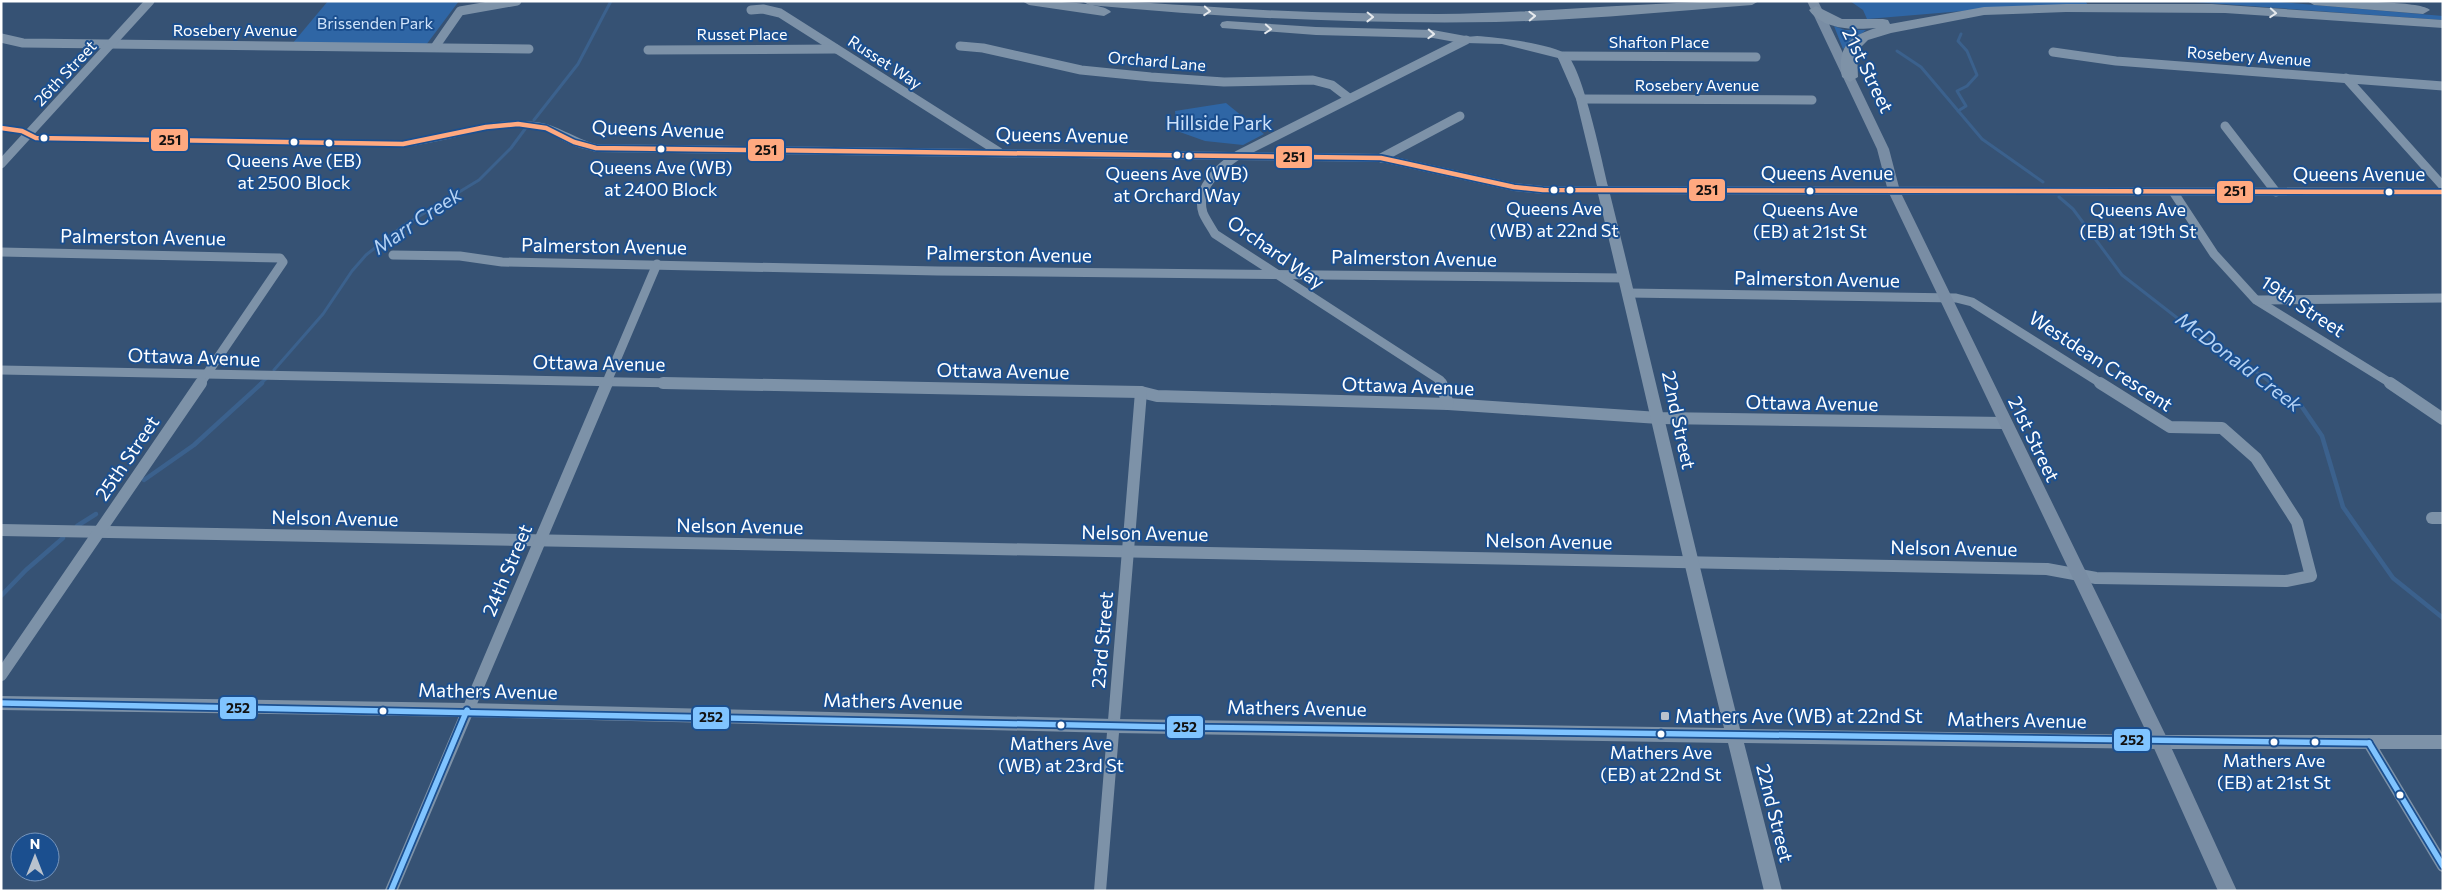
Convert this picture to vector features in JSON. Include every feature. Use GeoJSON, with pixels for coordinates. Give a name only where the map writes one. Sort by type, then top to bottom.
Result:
{"type":"FeatureCollection","features":[{"type":"Feature","properties":{"kind":"highway"},"geometry":{"type":"LineString","coordinates":[[1029,1],[1208,24],[1316,32],[1433,34],[1466,40]]}},
{"type":"Feature","properties":{"kind":"highway"},"geometry":{"type":"LineString","coordinates":[[1089,1],[1244,13],[1398,17],[1556,15],[1752,1]]}},
{"type":"Feature","properties":{"kind":"highway"},"geometry":{"type":"LineString","coordinates":[[2110,1],[2443,26]]}},
{"type":"Feature","properties":{"kind":"highway"},"geometry":{"type":"LineString","coordinates":[[2314,1],[2425,10]]}},
{"type":"Feature","properties":{"kind":"highway"},"geometry":{"type":"LineString","coordinates":[[2341,1],[2443,12]]}},
{"type":"Feature","properties":{"kind":"highway"},"geometry":{"type":"LineString","coordinates":[[1814,6],[1832,21],[1850,25],[1984,11],[2066,8],[2224,9]]}},
{"type":"Feature","properties":{"kind":"highway"},"geometry":{"type":"LineString","coordinates":[[1850,77],[1849,54],[1855,42],[1863,36],[1903,26],[1984,11]]}},
{"type":"Feature","properties":{"kind":"main road","name":"21st Street"},"geometry":{"type":"LineString","coordinates":[[1814,6],[1850,77],[1883,149],[1894,191],[2004,423],[2160,742],[2228,891]]}},
{"type":"Feature","properties":{"kind":"street","name":"26th Street"},"geometry":{"type":"LineString","coordinates":[[1,164],[150,1]]}},
{"type":"Feature","properties":{"kind":"street"},"geometry":{"type":"LineString","coordinates":[[435,47],[460,11],[517,1]]}},
{"type":"Feature","properties":{"kind":"street","name":"Russet Way"},"geometry":{"type":"LineString","coordinates":[[751,10],[763,9],[780,13],[999,152]]}},
{"type":"Feature","properties":{"kind":"street","name":"Rosebery Avenue"},"geometry":{"type":"LineString","coordinates":[[1,38],[23,43],[529,49]]}},
{"type":"Feature","properties":{"kind":"street"},"geometry":{"type":"LineString","coordinates":[[1466,40],[1486,40],[1562,56]]}},
{"type":"Feature","properties":{"kind":"street","name":"Orchard Way"},"geometry":{"type":"LineString","coordinates":[[1448,404],[1446,393],[1440,380],[1272,273],[1215,234],[1203,212],[1202,197],[1209,182],[1223,165],[1238,155],[1466,40]]}},
{"type":"Feature","properties":{"kind":"street","name":"Orchard Lane"},"geometry":{"type":"LineString","coordinates":[[960,46],[984,48],[1082,70],[1151,78],[1224,82],[1313,80],[1332,84],[1349,98]]}},
{"type":"Feature","properties":{"kind":"street","name":"Russet Place"},"geometry":{"type":"LineString","coordinates":[[648,50],[836,49]]}},
{"type":"Feature","properties":{"kind":"street","name":"Rosebery Avenue"},"geometry":{"type":"LineString","coordinates":[[2053,52],[2116,61],[2443,86]]}},
{"type":"Feature","properties":{"kind":"street","name":"Shafton Place"},"geometry":{"type":"LineString","coordinates":[[1562,56],[1756,57]]}},
{"type":"Feature","properties":{"kind":"street","name":"22nd Street"},"geometry":{"type":"LineString","coordinates":[[1562,56],[1566,61],[1581,99],[1604,190],[1659,418],[1690,561],[1736,736],[1773,891]]}},
{"type":"Feature","properties":{"kind":"street"},"geometry":{"type":"LineString","coordinates":[[2346,78],[2443,186]]}},
{"type":"Feature","properties":{"kind":"street","name":"Rosebery Avenue"},"geometry":{"type":"LineString","coordinates":[[1581,99],[1812,100]]}},
{"type":"Feature","properties":{"kind":"street","name":"Queens Avenue"},"geometry":{"type":"LineString","coordinates":[[1381,158],[1460,116]]}},
{"type":"Feature","properties":{"kind":"street","name":"Queens Avenue"},"geometry":{"type":"LineString","coordinates":[[1,128],[22,131],[28,135],[46,138],[403,144],[443,140],[499,126],[526,124],[551,128],[576,143],[596,148],[1381,158],[1514,187],[1543,190],[2443,192]]}},
{"type":"Feature","properties":{"kind":"street","name":"Queens Avenue"},"geometry":{"type":"LineString","coordinates":[[2225,126],[2276,192]]}},
{"type":"Feature","properties":{"kind":"street","name":"19th Street"},"geometry":{"type":"LineString","coordinates":[[2174,192],[2214,254],[2256,300],[2383,378],[2443,420]]}},
{"type":"Feature","properties":{"kind":"street","name":"Palmerston Avenue"},"geometry":{"type":"LineString","coordinates":[[1,252],[274,257],[280,258],[283,262]]}},
{"type":"Feature","properties":{"kind":"street","name":"Palmerston Avenue"},"geometry":{"type":"LineString","coordinates":[[393,255],[460,256],[502,262],[938,271],[1625,278]]}},
{"type":"Feature","properties":{"kind":"street","name":"25th Street"},"geometry":{"type":"LineString","coordinates":[[1,675],[283,262]]}},
{"type":"Feature","properties":{"kind":"street","name":"24th Street"},"geometry":{"type":"LineString","coordinates":[[391,891],[657,264]]}},
{"type":"Feature","properties":{"kind":"street","name":"Palmerston Avenue"},"geometry":{"type":"LineString","coordinates":[[1628,294],[1946,298]]}},
{"type":"Feature","properties":{"kind":"street","name":"Westdean Crescent"},"geometry":{"type":"LineString","coordinates":[[1946,298],[1964,300],[1984,308],[2170,427],[2222,428],[2256,458],[2297,522],[2311,576],[2286,581]]}},
{"type":"Feature","properties":{"kind":"street"},"geometry":{"type":"LineString","coordinates":[[2256,300],[2443,298]]}},
{"type":"Feature","properties":{"kind":"street","name":"Ottawa Avenue"},"geometry":{"type":"LineString","coordinates":[[1,370],[608,380],[1141,392],[1157,396],[1448,404],[1659,418],[2004,423]]}},
{"type":"Feature","properties":{"kind":"street","name":"23rd Street"},"geometry":{"type":"LineString","coordinates":[[1100,891],[1141,392]]}},
{"type":"Feature","properties":{"kind":"street","name":"Nelson Avenue"},"geometry":{"type":"LineString","coordinates":[[1,530],[1690,561],[2047,569],[2096,578],[2286,581]]}},
{"type":"Feature","properties":{"kind":"street","name":"Mathers Avenue"},"geometry":{"type":"LineString","coordinates":[[1,703],[467,710],[1114,726],[1594,732],[1736,736],[2160,742],[2443,742]]}},
{"type":"Feature","properties":{"kind":"street"},"geometry":{"type":"LineString","coordinates":[[2370,742],[2443,866]]}},
{"type":"Feature","properties":{"kind":"green space","name":"Brissenden Park"},"geometry":{"type":"Polygon","coordinates":[[[328,1],[459,1],[426,45],[292,44],[328,1]]]}},
{"type":"Feature","properties":{"kind":"green space"},"geometry":{"type":"Polygon","coordinates":[[[1850,1],[2086,2],[2089,7],[1999,8],[1867,19],[1863,10],[1850,1]]]}},
{"type":"Feature","properties":{"kind":"green space"},"geometry":{"type":"Polygon","coordinates":[[[2180,1],[2268,1],[2443,16],[2443,20],[2180,1]]]}},
{"type":"Feature","properties":{"kind":"green space"},"geometry":{"type":"Polygon","coordinates":[[[1834,26],[1845,30],[1866,30],[1843,49],[1834,26]]]}},
{"type":"Feature","properties":{"kind":"green space","name":"Hillside Park"},"geometry":{"type":"Polygon","coordinates":[[[1226,103],[1264,134],[1243,145],[1205,141],[1177,131],[1175,111],[1226,103]]]}},
{"type":"Feature","properties":{"kind":"waterway","name":"Marr Creek"},"geometry":{"type":"LineString","coordinates":[[534,120],[578,64],[611,1]]}},
{"type":"Feature","properties":{"kind":"waterway"},"geometry":{"type":"LineString","coordinates":[[1958,111],[1966,106],[1957,91],[1967,86],[1977,75],[1967,51],[1958,41],[1961,34]]}},
{"type":"Feature","properties":{"kind":"waterway","name":"McDonald Creek"},"geometry":{"type":"LineString","coordinates":[[1897,51],[1921,67],[1958,111]]}},
{"type":"Feature","properties":{"kind":"waterway","name":"McDonald Creek"},"geometry":{"type":"LineString","coordinates":[[1958,111],[1982,139],[2043,182]]}},
{"type":"Feature","properties":{"kind":"waterway","name":"Marr Creek"},"geometry":{"type":"LineString","coordinates":[[274,370],[323,314],[352,271],[366,255],[403,226],[479,180],[511,148],[528,125]]}},
{"type":"Feature","properties":{"kind":"waterway","name":"McDonald Creek"},"geometry":{"type":"LineString","coordinates":[[2059,197],[2073,209],[2122,275],[2185,324],[2242,361],[2272,384]]}},
{"type":"Feature","properties":{"kind":"waterway","name":"Marr Creek"},"geometry":{"type":"LineString","coordinates":[[260,384],[268,377]]}},
{"type":"Feature","properties":{"kind":"waterway","name":"Marr Creek"},"geometry":{"type":"LineString","coordinates":[[144,480],[194,445],[262,383]]}},
{"type":"Feature","properties":{"kind":"waterway","name":"McDonald Creek"},"geometry":{"type":"LineString","coordinates":[[2270,383],[2302,407],[2322,436],[2343,507],[2393,578],[2443,618]]}},
{"type":"Feature","properties":{"kind":"waterway","name":"Marr Creek"},"geometry":{"type":"LineString","coordinates":[[77,526],[96,514]]}},
{"type":"Feature","properties":{"kind":"waterway","name":"Marr Creek"},"geometry":{"type":"LineString","coordinates":[[1,596],[26,570],[63,538]]}},
{"type":"Feature","properties":{"kind":"transit line","name":"251"},"geometry":{"type":"LineString","coordinates":[[1,128],[22,131],[36,138],[403,144],[486,127],[518,124],[546,128],[574,142],[596,148],[1381,158],[1514,187],[1543,190],[2443,192]]}},
{"type":"Feature","properties":{"kind":"transit line","name":"252"},"geometry":{"type":"LineString","coordinates":[[1,703],[1169,727],[2369,743]]}},
{"type":"Feature","properties":{"kind":"transit line","name":"252"},"geometry":{"type":"LineString","coordinates":[[391,891],[467,710]]}},
{"type":"Feature","properties":{"kind":"transit line","name":"252"},"geometry":{"type":"LineString","coordinates":[[2369,743],[2443,866]]}},
{"type":"Feature","properties":{"kind":"place","name":"Queens Ave (EB) at 2500 Block"},"geometry":{"type":"Point","coordinates":[294,142]}},
{"type":"Feature","properties":{"kind":"place","name":"Queens Ave (WB) at 2400 Block"},"geometry":{"type":"Point","coordinates":[661,149]}},
{"type":"Feature","properties":{"kind":"place","name":"Queens Ave (WB) at Orchard Way"},"geometry":{"type":"Point","coordinates":[1177,155]}},
{"type":"Feature","properties":{"kind":"place","name":"Queens Ave (WB) at 22nd St"},"geometry":{"type":"Point","coordinates":[1554,190]}},
{"type":"Feature","properties":{"kind":"place","name":"Queens Ave (EB) at 21st St"},"geometry":{"type":"Point","coordinates":[1810,191]}},
{"type":"Feature","properties":{"kind":"place","name":"Queens Ave (EB) at 19th St"},"geometry":{"type":"Point","coordinates":[2138,191]}},
{"type":"Feature","properties":{"kind":"place","name":"Mathers Ave (WB) at 22nd St"},"geometry":{"type":"Point","coordinates":[1665,716]}},
{"type":"Feature","properties":{"kind":"place","name":"Mathers Ave (WB) at 23rd St"},"geometry":{"type":"Point","coordinates":[1061,725]}},
{"type":"Feature","properties":{"kind":"place","name":"Mathers Ave (EB) at 22nd St"},"geometry":{"type":"Point","coordinates":[1661,734]}},
{"type":"Feature","properties":{"kind":"place","name":"Mathers Ave (EB) at 21st St"},"geometry":{"type":"Point","coordinates":[2274,742]}}]}
